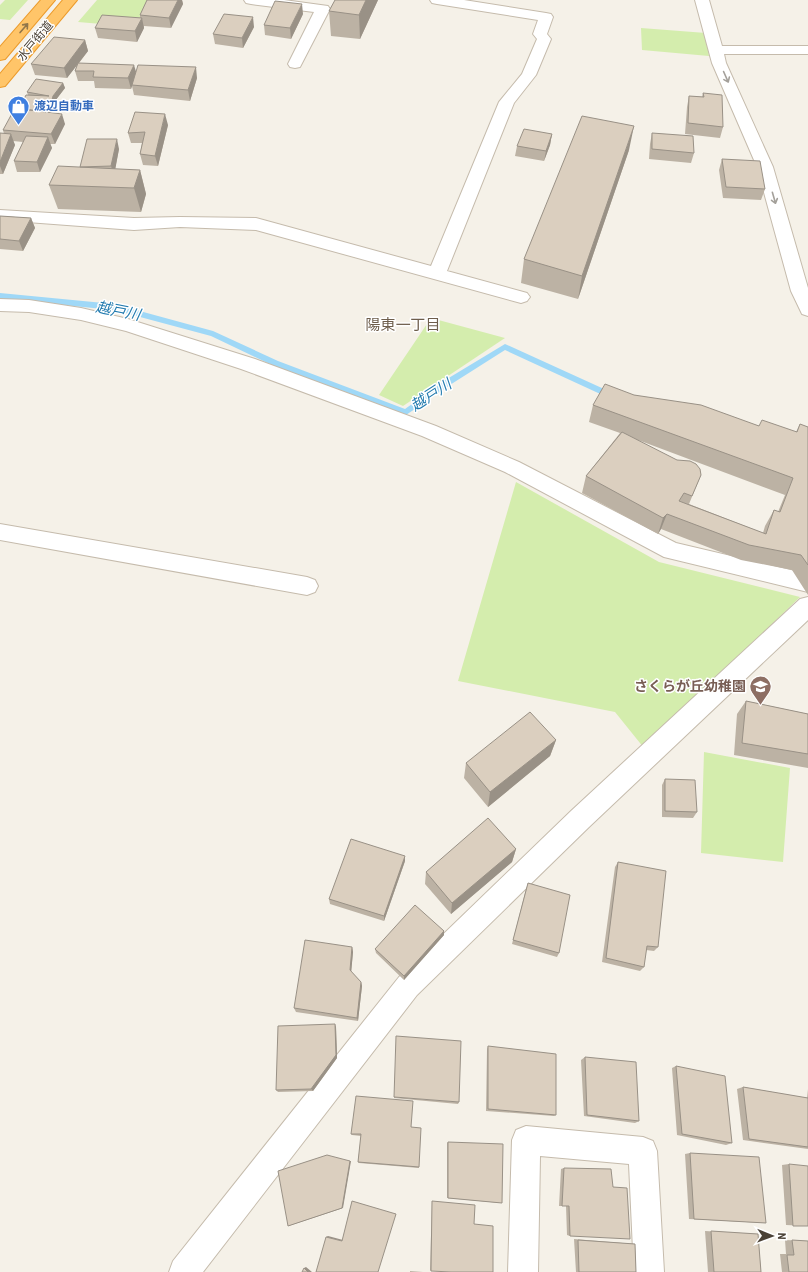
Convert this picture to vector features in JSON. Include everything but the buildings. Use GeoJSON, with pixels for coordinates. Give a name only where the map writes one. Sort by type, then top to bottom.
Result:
{"type":"FeatureCollection","features":[{"type":"Feature","properties":{"kind":"highway","name":"水戸街道"},"geometry":{"type":"LineString","coordinates":[[0,56],[48,0]]}},
{"type":"Feature","properties":{"kind":"highway","name":"水戸街道"},"geometry":{"type":"LineString","coordinates":[[0,83],[70,0]]}},
{"type":"Feature","properties":{"kind":"street"},"geometry":{"type":"LineString","coordinates":[[251,0],[323,9],[295,64]]}},
{"type":"Feature","properties":{"kind":"street"},"geometry":{"type":"LineString","coordinates":[[437,0],[546,17],[540,34],[544,39],[529,75],[507,102],[437,274]]}},
{"type":"Feature","properties":{"kind":"street"},"geometry":{"type":"LineString","coordinates":[[702,0],[719,63],[765,167],[800,291],[808,310]]}},
{"type":"Feature","properties":{"kind":"street"},"geometry":{"type":"LineString","coordinates":[[716,50],[808,50]]}},
{"type":"Feature","properties":{"kind":"street"},"geometry":{"type":"LineString","coordinates":[[0,215],[134,224],[180,222],[256,224],[520,297]]}},
{"type":"Feature","properties":{"kind":"street"},"geometry":{"type":"LineString","coordinates":[[0,305],[29,306],[81,314],[128,326],[248,364],[429,431],[512,466],[671,551],[808,583]]}},
{"type":"Feature","properties":{"kind":"street"},"geometry":{"type":"LineString","coordinates":[[0,532],[307,586]]}},
{"type":"Feature","properties":{"kind":"street"},"geometry":{"type":"LineString","coordinates":[[184,1272],[408,986],[580,819],[808,606]]}},
{"type":"Feature","properties":{"kind":"street"},"geometry":{"type":"LineString","coordinates":[[523,1272],[526,1140],[643,1150],[648,1272]]}},
{"type":"Feature","properties":{"kind":"green space"},"geometry":{"type":"Polygon","coordinates":[[[5,0],[28,0],[10,20],[0,19],[0,5],[5,0]]]}},
{"type":"Feature","properties":{"kind":"green space"},"geometry":{"type":"Polygon","coordinates":[[[97,0],[151,0],[137,27],[78,22],[97,0]]]}},
{"type":"Feature","properties":{"kind":"green space"},"geometry":{"type":"Polygon","coordinates":[[[641,28],[706,33],[709,56],[642,50],[641,28]]]}},
{"type":"Feature","properties":{"kind":"green space"},"geometry":{"type":"Polygon","coordinates":[[[431,318],[505,338],[403,406],[379,395],[431,318]]]}},
{"type":"Feature","properties":{"kind":"green space"},"geometry":{"type":"Polygon","coordinates":[[[516,482],[659,562],[800,597],[644,748],[615,712],[458,681],[516,482]]]}},
{"type":"Feature","properties":{"kind":"green space"},"geometry":{"type":"Polygon","coordinates":[[[704,752],[790,768],[783,862],[701,853],[704,752]]]}},
{"type":"Feature","properties":{"kind":"waterway","name":"越戸川"},"geometry":{"type":"LineString","coordinates":[[0,296],[114,307],[213,334],[275,363],[406,412],[450,381],[505,347],[612,396]]}},
{"type":"Feature","properties":{"kind":"place","name":"渡辺自動車"},"geometry":{"type":"Point","coordinates":[18,126]}},
{"type":"Feature","properties":{"kind":"place","name":"さくらが丘幼稚園"},"geometry":{"type":"Point","coordinates":[761,706]}},
{"type":"Feature","properties":{"kind":"district","name":"陽東一丁目"},"geometry":{"type":"Point","coordinates":[403,325]}}]}
